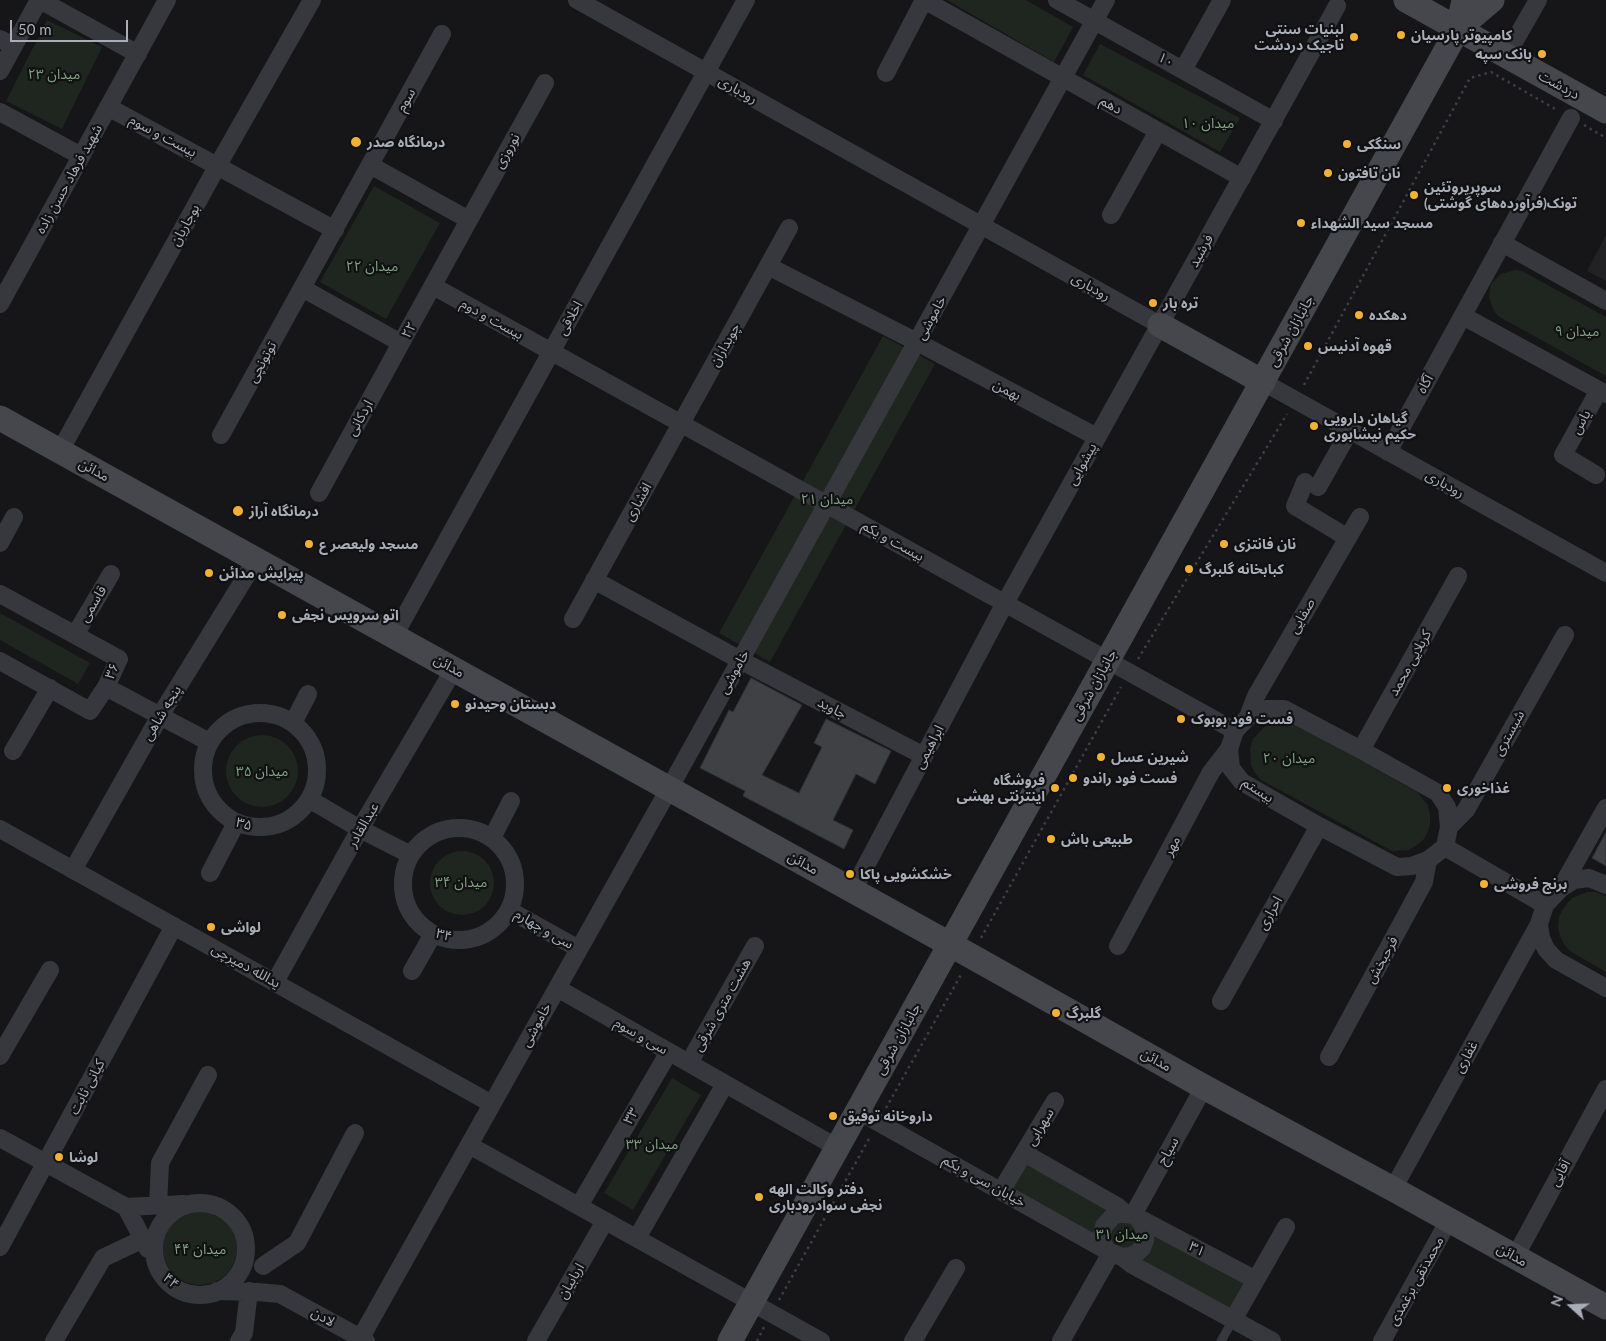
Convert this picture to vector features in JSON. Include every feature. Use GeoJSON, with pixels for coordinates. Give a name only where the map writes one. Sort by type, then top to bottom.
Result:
{"type":"FeatureCollection","features":[{"type":"Feature","properties":{"kind":"main road","name":"دردشت"},"geometry":{"type":"LineString","coordinates":[[1406,0],[1606,111]]}},
{"type":"Feature","properties":{"kind":"main road"},"geometry":{"type":"LineString","coordinates":[[1458,29],[1464,0]]}},
{"type":"Feature","properties":{"kind":"main road"},"geometry":{"type":"LineString","coordinates":[[1458,29],[1492,0]]}},
{"type":"Feature","properties":{"kind":"main road","name":"جانبازان شرقی"},"geometry":{"type":"LineString","coordinates":[[730,1341],[762,1308],[838,1148],[868,1117],[1119,666],[1263,382],[1458,29]]}},
{"type":"Feature","properties":{"kind":"main road","name":"رودباری"},"geometry":{"type":"LineString","coordinates":[[1160,325],[1263,382]]}},
{"type":"Feature","properties":{"kind":"main road","name":"مدائن"},"geometry":{"type":"LineString","coordinates":[[0,418],[961,950],[1204,1087],[1606,1307]]}},
{"type":"Feature","properties":{"kind":"street"},"geometry":{"type":"LineString","coordinates":[[0,71],[7,42],[39,0],[138,54]]}},
{"type":"Feature","properties":{"kind":"street","name":"شهید فرهاد حسن زاده"},"geometry":{"type":"LineString","coordinates":[[0,304],[167,0]]}},
{"type":"Feature","properties":{"kind":"street","name":"بوجاریان"},"geometry":{"type":"LineString","coordinates":[[60,451],[218,165],[312,0]]}},
{"type":"Feature","properties":{"kind":"street","name":"رودباری"},"geometry":{"type":"LineString","coordinates":[[577,0],[1160,325]]}},
{"type":"Feature","properties":{"kind":"street","name":"اخلاقی"},"geometry":{"type":"LineString","coordinates":[[394,636],[746,0]]}},
{"type":"Feature","properties":{"kind":"street"},"geometry":{"type":"LineString","coordinates":[[886,72],[924,0]]}},
{"type":"Feature","properties":{"kind":"street","name":"دهم"},"geometry":{"type":"LineString","coordinates":[[924,0],[1242,178]]}},
{"type":"Feature","properties":{"kind":"street","name":"۱۰"},"geometry":{"type":"LineString","coordinates":[[1057,0],[1274,121]]}},
{"type":"Feature","properties":{"kind":"street","name":"خاموشی"},"geometry":{"type":"LineString","coordinates":[[362,1340],[1106,0]]}},
{"type":"Feature","properties":{"kind":"street"},"geometry":{"type":"LineString","coordinates":[[1183,70],[1222,0]]}},
{"type":"Feature","properties":{"kind":"street"},"geometry":{"type":"LineString","coordinates":[[1506,56],[1538,0]]}},
{"type":"Feature","properties":{"kind":"street"},"geometry":{"type":"LineString","coordinates":[[1242,178],[1337,6]]}},
{"type":"Feature","properties":{"kind":"street","name":"سوم"},"geometry":{"type":"LineString","coordinates":[[370,165],[442,34]]}},
{"type":"Feature","properties":{"kind":"street","name":"نوروزی"},"geometry":{"type":"LineString","coordinates":[[469,220],[545,83]]}},
{"type":"Feature","properties":{"kind":"street","name":"بیست و سوم"},"geometry":{"type":"LineString","coordinates":[[108,107],[218,165]]}},
{"type":"Feature","properties":{"kind":"street"},"geometry":{"type":"LineString","coordinates":[[0,112],[81,156]]}},
{"type":"Feature","properties":{"kind":"street"},"geometry":{"type":"LineString","coordinates":[[1571,118],[1462,316],[1602,392]]}},
{"type":"Feature","properties":{"kind":"street"},"geometry":{"type":"LineString","coordinates":[[1111,215],[1158,131]]}},
{"type":"Feature","properties":{"kind":"street"},"geometry":{"type":"LineString","coordinates":[[218,165],[335,230]]}},
{"type":"Feature","properties":{"kind":"street"},"geometry":{"type":"LineString","coordinates":[[302,288],[370,165],[469,220]]}},
{"type":"Feature","properties":{"kind":"street","name":"فرشید"},"geometry":{"type":"LineString","coordinates":[[1160,325],[1242,178]]}},
{"type":"Feature","properties":{"kind":"street","name":"۲۲"},"geometry":{"type":"LineString","coordinates":[[302,288],[401,343],[469,220]]}},
{"type":"Feature","properties":{"kind":"street","name":"چوبداران"},"geometry":{"type":"LineString","coordinates":[[681,423],[789,228]]}},
{"type":"Feature","properties":{"kind":"street"},"geometry":{"type":"LineString","coordinates":[[1502,243],[1606,301]]}},
{"type":"Feature","properties":{"kind":"street"},"geometry":{"type":"LineString","coordinates":[[768,266],[917,342]]}},
{"type":"Feature","properties":{"kind":"street","name":"بیست و دوم"},"geometry":{"type":"LineString","coordinates":[[433,286],[551,352]]}},
{"type":"Feature","properties":{"kind":"street","name":"توتونچی"},"geometry":{"type":"LineString","coordinates":[[221,436],[302,288]]}},
{"type":"Feature","properties":{"kind":"street","name":"آگاه"},"geometry":{"type":"LineString","coordinates":[[1388,452],[1462,316]]}},
{"type":"Feature","properties":{"kind":"street","name":"پیشوایی"},"geometry":{"type":"LineString","coordinates":[[1005,603],[1160,325]]}},
{"type":"Feature","properties":{"kind":"street","name":"بهمن"},"geometry":{"type":"LineString","coordinates":[[917,342],[1097,437]]}},
{"type":"Feature","properties":{"kind":"street","name":"اردکانی"},"geometry":{"type":"LineString","coordinates":[[319,493],[401,343]]}},
{"type":"Feature","properties":{"kind":"street","name":"بیست و یکم"},"geometry":{"type":"LineString","coordinates":[[551,352],[1235,731]]}},
{"type":"Feature","properties":{"kind":"street","name":"رودباری"},"geometry":{"type":"LineString","coordinates":[[1263,382],[1606,573]]}},
{"type":"Feature","properties":{"kind":"street","name":"یاس"},"geometry":{"type":"LineString","coordinates":[[1596,475],[1563,455],[1602,392]]}},
{"type":"Feature","properties":{"kind":"street","name":"افشاری"},"geometry":{"type":"LineString","coordinates":[[573,619],[681,423]]}},
{"type":"Feature","properties":{"kind":"street"},"geometry":{"type":"LineString","coordinates":[[1348,538],[1295,506],[1350,430]]}},
{"type":"Feature","properties":{"kind":"street"},"geometry":{"type":"LineString","coordinates":[[0,543],[14,517]]}},
{"type":"Feature","properties":{"kind":"street","name":"صفایی"},"geometry":{"type":"LineString","coordinates":[[1248,717],[1256,696],[1360,517]]}},
{"type":"Feature","properties":{"kind":"street","name":"پنجه شاهی"},"geometry":{"type":"LineString","coordinates":[[73,870],[160,716],[256,560]]}},
{"type":"Feature","properties":{"kind":"street","name":"قاسمی"},"geometry":{"type":"LineString","coordinates":[[75,635],[111,574]]}},
{"type":"Feature","properties":{"kind":"street","name":"کربلایی محمد"},"geometry":{"type":"LineString","coordinates":[[1361,750],[1458,576]]}},
{"type":"Feature","properties":{"kind":"street"},"geometry":{"type":"LineString","coordinates":[[594,580],[740,660]]}},
{"type":"Feature","properties":{"kind":"street","name":"۳۶"},"geometry":{"type":"LineString","coordinates":[[0,594],[119,659],[106,687],[90,710],[0,661]]}},
{"type":"Feature","properties":{"kind":"street","name":"ابراهیمی"},"geometry":{"type":"LineString","coordinates":[[853,890],[1005,603]]}},
{"type":"Feature","properties":{"kind":"street","name":"شبستری"},"geometry":{"type":"LineString","coordinates":[[1449,828],[1466,810],[1565,635]]}},
{"type":"Feature","properties":{"kind":"street","name":"جاوید"},"geometry":{"type":"LineString","coordinates":[[740,660],[924,756]]}},
{"type":"Feature","properties":{"kind":"street","name":"عبدالقادر"},"geometry":{"type":"LineString","coordinates":[[275,982],[360,829],[454,669]]}},
{"type":"Feature","properties":{"kind":"street"},"geometry":{"type":"LineString","coordinates":[[106,687],[209,742]]}},
{"type":"Feature","properties":{"kind":"street"},"geometry":{"type":"LineString","coordinates":[[14,751],[50,688]]}},
{"type":"Feature","properties":{"kind":"street"},"geometry":{"type":"LineString","coordinates":[[293,723],[308,694]]}},
{"type":"Feature","properties":{"kind":"street"},"geometry":{"type":"LineString","coordinates":[[1229,749],[1235,731],[1248,717],[1267,709],[1284,709],[1438,793],[1447,808],[1449,828],[1445,847],[1545,905],[1560,889],[1606,808]]}},
{"type":"Feature","properties":{"kind":"street","name":"۳۵"},"geometry":{"type":"LineString","coordinates":[[256,713],[275,715],[293,723],[309,742],[317,766],[316,783],[309,799],[299,812],[285,822],[269,827],[252,828],[236,823],[220,813],[209,798],[203,780],[203,760],[209,742],[221,727],[238,717],[256,713]]}},
{"type":"Feature","properties":{"kind":"street","name":"بیستم"},"geometry":{"type":"LineString","coordinates":[[1229,749],[1231,768],[1242,782],[1319,826],[1397,867],[1412,866],[1428,860],[1445,847]]}},
{"type":"Feature","properties":{"kind":"street","name":"مهر"},"geometry":{"type":"LineString","coordinates":[[1118,946],[1211,772],[1229,749]]}},
{"type":"Feature","properties":{"kind":"street"},"geometry":{"type":"LineString","coordinates":[[309,799],[360,829],[411,855],[423,841],[439,832],[457,828],[475,830],[492,838],[511,802]]}},
{"type":"Feature","properties":{"kind":"street"},"geometry":{"type":"LineString","coordinates":[[210,873],[236,823]]}},
{"type":"Feature","properties":{"kind":"street","name":"احراری"},"geometry":{"type":"LineString","coordinates":[[1221,1001],[1319,826]]}},
{"type":"Feature","properties":{"kind":"street","name":"یدالله دمیرچی"},"geometry":{"type":"LineString","coordinates":[[0,829],[492,1104]]}},
{"type":"Feature","properties":{"kind":"street","name":"۳۴"},"geometry":{"type":"LineString","coordinates":[[411,855],[405,872],[404,890],[408,908],[419,923],[433,934],[450,939],[467,940],[484,934],[498,924],[509,910],[514,895],[515,878],[511,863],[503,849],[492,838]]}},
{"type":"Feature","properties":{"kind":"street","name":"فرحبخش"},"geometry":{"type":"LineString","coordinates":[[1329,1057],[1424,882],[1428,860]]}},
{"type":"Feature","properties":{"kind":"street"},"geometry":{"type":"LineString","coordinates":[[1560,889],[1574,880],[1589,878],[1606,885]]}},
{"type":"Feature","properties":{"kind":"street","name":"غفاری"},"geometry":{"type":"LineString","coordinates":[[1393,1189],[1539,924],[1545,905]]}},
{"type":"Feature","properties":{"kind":"street","name":"سی و چهارم"},"geometry":{"type":"LineString","coordinates":[[509,910],[579,949]]}},
{"type":"Feature","properties":{"kind":"street"},"geometry":{"type":"LineString","coordinates":[[1539,924],[1541,938],[1546,949],[1556,960],[1606,988]]}},
{"type":"Feature","properties":{"kind":"street","name":"کیانی ثابت"},"geometry":{"type":"LineString","coordinates":[[0,1246],[174,926]]}},
{"type":"Feature","properties":{"kind":"street"},"geometry":{"type":"LineString","coordinates":[[412,971],[433,934]]}},
{"type":"Feature","properties":{"kind":"street","name":"هشت متری شرقی"},"geometry":{"type":"LineString","coordinates":[[689,1063],[754,946]]}},
{"type":"Feature","properties":{"kind":"street"},"geometry":{"type":"LineString","coordinates":[[0,1056],[50,970]]}},
{"type":"Feature","properties":{"kind":"street","name":"سی و سوم"},"geometry":{"type":"LineString","coordinates":[[557,988],[838,1148]]}},
{"type":"Feature","properties":{"kind":"street","name":"۳۳"},"geometry":{"type":"LineString","coordinates":[[579,1206],[669,1052]]}},
{"type":"Feature","properties":{"kind":"street"},"geometry":{"type":"LineString","coordinates":[[158,1205],[160,1163],[208,1075]]}},
{"type":"Feature","properties":{"kind":"street"},"geometry":{"type":"LineString","coordinates":[[636,1238],[725,1084]]}},
{"type":"Feature","properties":{"kind":"street","name":"سیاح"},"geometry":{"type":"LineString","coordinates":[[1133,1216],[1204,1087]]}},
{"type":"Feature","properties":{"kind":"street","name":"آقایی"},"geometry":{"type":"LineString","coordinates":[[1515,1257],[1606,1089]]}},
{"type":"Feature","properties":{"kind":"street","name":"سهرابی"},"geometry":{"type":"LineString","coordinates":[[1024,1153],[1055,1101]]}},
{"type":"Feature","properties":{"kind":"street","name":"خیابان سی و یکم"},"geometry":{"type":"LineString","coordinates":[[868,1117],[1272,1341]]}},
{"type":"Feature","properties":{"kind":"street"},"geometry":{"type":"LineString","coordinates":[[262,1266],[297,1243],[355,1133]]}},
{"type":"Feature","properties":{"kind":"street"},"geometry":{"type":"LineString","coordinates":[[0,1138],[126,1207],[202,1202],[218,1206],[231,1214],[240,1226],[246,1241],[280,1294]]}},
{"type":"Feature","properties":{"kind":"street"},"geometry":{"type":"LineString","coordinates":[[469,1145],[821,1341]]}},
{"type":"Feature","properties":{"kind":"street"},"geometry":{"type":"LineString","coordinates":[[1000,1191],[1024,1153]]}},
{"type":"Feature","properties":{"kind":"street","name":"۳۱"},"geometry":{"type":"LineString","coordinates":[[1024,1153],[1133,1216],[1256,1280]]}},
{"type":"Feature","properties":{"kind":"street","name":"۴۴"},"geometry":{"type":"LineString","coordinates":[[187,1204],[165,1218],[154,1242],[154,1255],[158,1268],[166,1279],[177,1288],[190,1294],[204,1295],[217,1291],[280,1294]]}},
{"type":"Feature","properties":{"kind":"street"},"geometry":{"type":"LineString","coordinates":[[126,1207],[158,1268]]}},
{"type":"Feature","properties":{"kind":"street"},"geometry":{"type":"LineString","coordinates":[[1113,1216],[1133,1216],[1143,1226],[1145,1233],[1142,1248],[1130,1256],[1114,1254],[1105,1247],[1102,1240],[1104,1226],[1113,1216]]}},
{"type":"Feature","properties":{"kind":"street","name":"محمدتقی برغمدی"},"geometry":{"type":"LineString","coordinates":[[1382,1341],[1449,1220]]}},
{"type":"Feature","properties":{"kind":"street","name":"اربابیان"},"geometry":{"type":"LineString","coordinates":[[536,1341],[605,1221]]}},
{"type":"Feature","properties":{"kind":"street"},"geometry":{"type":"LineString","coordinates":[[1233,1320],[1286,1227]]}},
{"type":"Feature","properties":{"kind":"street"},"geometry":{"type":"LineString","coordinates":[[54,1341],[103,1258],[143,1239]]}},
{"type":"Feature","properties":{"kind":"street"},"geometry":{"type":"LineString","coordinates":[[217,1291],[230,1283],[240,1271],[245,1256],[246,1241]]}},
{"type":"Feature","properties":{"kind":"street"},"geometry":{"type":"LineString","coordinates":[[1061,1341],[1114,1254]]}},
{"type":"Feature","properties":{"kind":"street"},"geometry":{"type":"LineString","coordinates":[[914,1341],[956,1268]]}},
{"type":"Feature","properties":{"kind":"street"},"geometry":{"type":"LineString","coordinates":[[240,1341],[244,1333],[249,1292]]}},
{"type":"Feature","properties":{"kind":"street","name":"لادن"},"geometry":{"type":"LineString","coordinates":[[280,1294],[362,1340]]}},
{"type":"Feature","properties":{"kind":"lane"},"geometry":{"type":"LineString","coordinates":[[1221,1341],[1233,1320]]}},
{"type":"Feature","properties":{"kind":"path"},"geometry":{"type":"LineString","coordinates":[[757,1341],[762,1308],[1119,666],[1296,400],[1470,78],[1491,72],[1606,138]]}},
{"type":"Feature","properties":{"kind":"shaded area"},"geometry":{"type":"Polygon","coordinates":[[[1606,235],[1606,281],[1587,271],[1606,235]]]}},
{"type":"Feature","properties":{"kind":"green space"},"geometry":{"type":"Polygon","coordinates":[[[947,0],[1026,0],[1073,27],[1054,62],[947,0]]]}},
{"type":"Feature","properties":{"kind":"green space","name":"میدان ۲۳"},"geometry":{"type":"Polygon","coordinates":[[[47,20],[102,47],[62,129],[6,101],[47,20]]]}},
{"type":"Feature","properties":{"kind":"green space","name":"میدان ۱۰"},"geometry":{"type":"Polygon","coordinates":[[[1100,44],[1240,118],[1220,152],[1083,75],[1100,44]]]}},
{"type":"Feature","properties":{"kind":"green space","name":"میدان ۲۲"},"geometry":{"type":"Polygon","coordinates":[[[374,186],[440,223],[386,319],[320,282],[374,186]]]}},
{"type":"Feature","properties":{"kind":"green space","name":"میدان ۹"},"geometry":{"type":"Polygon","coordinates":[[[1515,270],[1522,271],[1606,317],[1606,376],[1498,316],[1489,298],[1491,284],[1501,274],[1515,270]]]}},
{"type":"Feature","properties":{"kind":"green space","name":"میدان ۲۱"},"geometry":{"type":"Polygon","coordinates":[[[883,336],[935,364],[770,662],[719,633],[883,336]]]}},
{"type":"Feature","properties":{"kind":"green space"},"geometry":{"type":"Polygon","coordinates":[[[0,613],[90,663],[78,684],[0,640],[0,613]]]}},
{"type":"Feature","properties":{"kind":"green space","name":"میدان ۲۰"},"geometry":{"type":"Polygon","coordinates":[[[1286,721],[1294,723],[1417,792],[1428,805],[1430,814],[1430,823],[1424,839],[1409,850],[1392,851],[1261,780],[1251,765],[1250,748],[1253,739],[1264,727],[1286,721]]]}},
{"type":"Feature","properties":{"kind":"green space","name":"میدان ۳۵"},"geometry":{"type":"Polygon","coordinates":[[[262,735],[282,741],[292,751],[298,771],[292,791],[282,801],[262,807],[242,801],[232,791],[226,771],[232,751],[242,741],[262,735]]]}},
{"type":"Feature","properties":{"kind":"green space","name":"میدان ۳۴"},"geometry":{"type":"Polygon","coordinates":[[[456,851],[468,851],[485,860],[492,871],[494,883],[492,895],[485,906],[468,915],[456,915],[444,910],[435,901],[430,889],[430,877],[435,865],[444,856],[456,851]]]}},
{"type":"Feature","properties":{"kind":"green space"},"geometry":{"type":"Polygon","coordinates":[[[1587,892],[1595,892],[1606,896],[1606,972],[1570,951],[1560,936],[1558,927],[1562,910],[1572,898],[1587,892]]]}},
{"type":"Feature","properties":{"kind":"green space","name":"میدان ۳۳"},"geometry":{"type":"Polygon","coordinates":[[[672,1078],[701,1095],[633,1210],[604,1193],[672,1078]]]}},
{"type":"Feature","properties":{"kind":"green space","name":"میدان ۳۱"},"geometry":{"type":"Polygon","coordinates":[[[1025,1159],[1248,1282],[1231,1314],[1007,1190],[1025,1159]]]}},
{"type":"Feature","properties":{"kind":"green space","name":"میدان ۴۴"},"geometry":{"type":"Polygon","coordinates":[[[200,1211],[214,1214],[226,1222],[234,1234],[237,1248],[234,1262],[226,1274],[214,1282],[200,1285],[186,1282],[174,1274],[166,1262],[163,1248],[166,1234],[174,1222],[186,1214],[200,1211]]]}},
{"type":"Feature","properties":{"kind":"building"},"geometry":{"type":"Polygon","coordinates":[[[751,678],[802,705],[762,775],[799,793],[822,747],[814,743],[826,719],[891,751],[875,784],[856,774],[833,820],[853,830],[844,849],[743,796],[745,791],[700,768],[729,710],[733,712],[751,678]]]}},
{"type":"Feature","properties":{"kind":"building"},"geometry":{"type":"Polygon","coordinates":[[[1606,832],[1606,866],[1592,858],[1606,832]]]}},
{"type":"Feature","properties":{"kind":"place","name":"کامپیوتر پارسیان"},"geometry":{"type":"Point","coordinates":[1401,35]}},
{"type":"Feature","properties":{"kind":"place","name":"لبنیات سنتی تاجیک دردشت"},"geometry":{"type":"Point","coordinates":[1354,37]}},
{"type":"Feature","properties":{"kind":"place","name":"بانک سپه"},"geometry":{"type":"Point","coordinates":[1542,54]}},
{"type":"Feature","properties":{"kind":"place","name":"درمانگاه صدر"},"geometry":{"type":"Point","coordinates":[356,142]}},
{"type":"Feature","properties":{"kind":"place","name":"سنگکی"},"geometry":{"type":"Point","coordinates":[1347,144]}},
{"type":"Feature","properties":{"kind":"place","name":"نان تافتون"},"geometry":{"type":"Point","coordinates":[1328,173]}},
{"type":"Feature","properties":{"kind":"place","name":"سوپرپروتئین تونک(فرآورده‌های گوشتی)"},"geometry":{"type":"Point","coordinates":[1414,195]}},
{"type":"Feature","properties":{"kind":"place","name":"مسجد سید الشهداء"},"geometry":{"type":"Point","coordinates":[1301,223]}},
{"type":"Feature","properties":{"kind":"place","name":"تره بار"},"geometry":{"type":"Point","coordinates":[1153,303]}},
{"type":"Feature","properties":{"kind":"place","name":"دهکده"},"geometry":{"type":"Point","coordinates":[1359,315]}},
{"type":"Feature","properties":{"kind":"place","name":"قهوه آدنیس"},"geometry":{"type":"Point","coordinates":[1308,346]}},
{"type":"Feature","properties":{"kind":"place","name":"گیاهان دارویی حکیم نیشابوری"},"geometry":{"type":"Point","coordinates":[1314,426]}},
{"type":"Feature","properties":{"kind":"place","name":"درمانگاه آراز"},"geometry":{"type":"Point","coordinates":[238,511]}},
{"type":"Feature","properties":{"kind":"place","name":"مسجد ولیعصر ع"},"geometry":{"type":"Point","coordinates":[309,544]}},
{"type":"Feature","properties":{"kind":"place","name":"نان فانتزی"},"geometry":{"type":"Point","coordinates":[1224,544]}},
{"type":"Feature","properties":{"kind":"place","name":"کبابخانه گلبرگ"},"geometry":{"type":"Point","coordinates":[1189,569]}},
{"type":"Feature","properties":{"kind":"place","name":"پیرایش مدائن"},"geometry":{"type":"Point","coordinates":[209,573]}},
{"type":"Feature","properties":{"kind":"place","name":"اتو سرویس نجفی"},"geometry":{"type":"Point","coordinates":[282,615]}},
{"type":"Feature","properties":{"kind":"place","name":"دبستان وحیدنو"},"geometry":{"type":"Point","coordinates":[455,704]}},
{"type":"Feature","properties":{"kind":"place","name":"فست فود بوبوک"},"geometry":{"type":"Point","coordinates":[1181,719]}},
{"type":"Feature","properties":{"kind":"place","name":"شیرین عسل"},"geometry":{"type":"Point","coordinates":[1101,757]}},
{"type":"Feature","properties":{"kind":"place","name":"فست فود راندو"},"geometry":{"type":"Point","coordinates":[1073,778]}},
{"type":"Feature","properties":{"kind":"place","name":"فروشگاه اینترنتی بهشی"},"geometry":{"type":"Point","coordinates":[1055,788]}},
{"type":"Feature","properties":{"kind":"place","name":"غذاخوری"},"geometry":{"type":"Point","coordinates":[1447,788]}},
{"type":"Feature","properties":{"kind":"place","name":"طبیعی باش"},"geometry":{"type":"Point","coordinates":[1051,839]}},
{"type":"Feature","properties":{"kind":"place","name":"خشکشویی پاکا"},"geometry":{"type":"Point","coordinates":[850,874]}},
{"type":"Feature","properties":{"kind":"place","name":"برنج فروشی"},"geometry":{"type":"Point","coordinates":[1484,884]}},
{"type":"Feature","properties":{"kind":"place","name":"لواشی"},"geometry":{"type":"Point","coordinates":[211,927]}},
{"type":"Feature","properties":{"kind":"place","name":"گلبرگ"},"geometry":{"type":"Point","coordinates":[1056,1013]}},
{"type":"Feature","properties":{"kind":"place","name":"داروخانه توفیق"},"geometry":{"type":"Point","coordinates":[833,1116]}},
{"type":"Feature","properties":{"kind":"place","name":"لوشا"},"geometry":{"type":"Point","coordinates":[59,1157]}},
{"type":"Feature","properties":{"kind":"place","name":"دفتر وکالت الهه نجفی سوادرودباری"},"geometry":{"type":"Point","coordinates":[759,1197]}}]}
